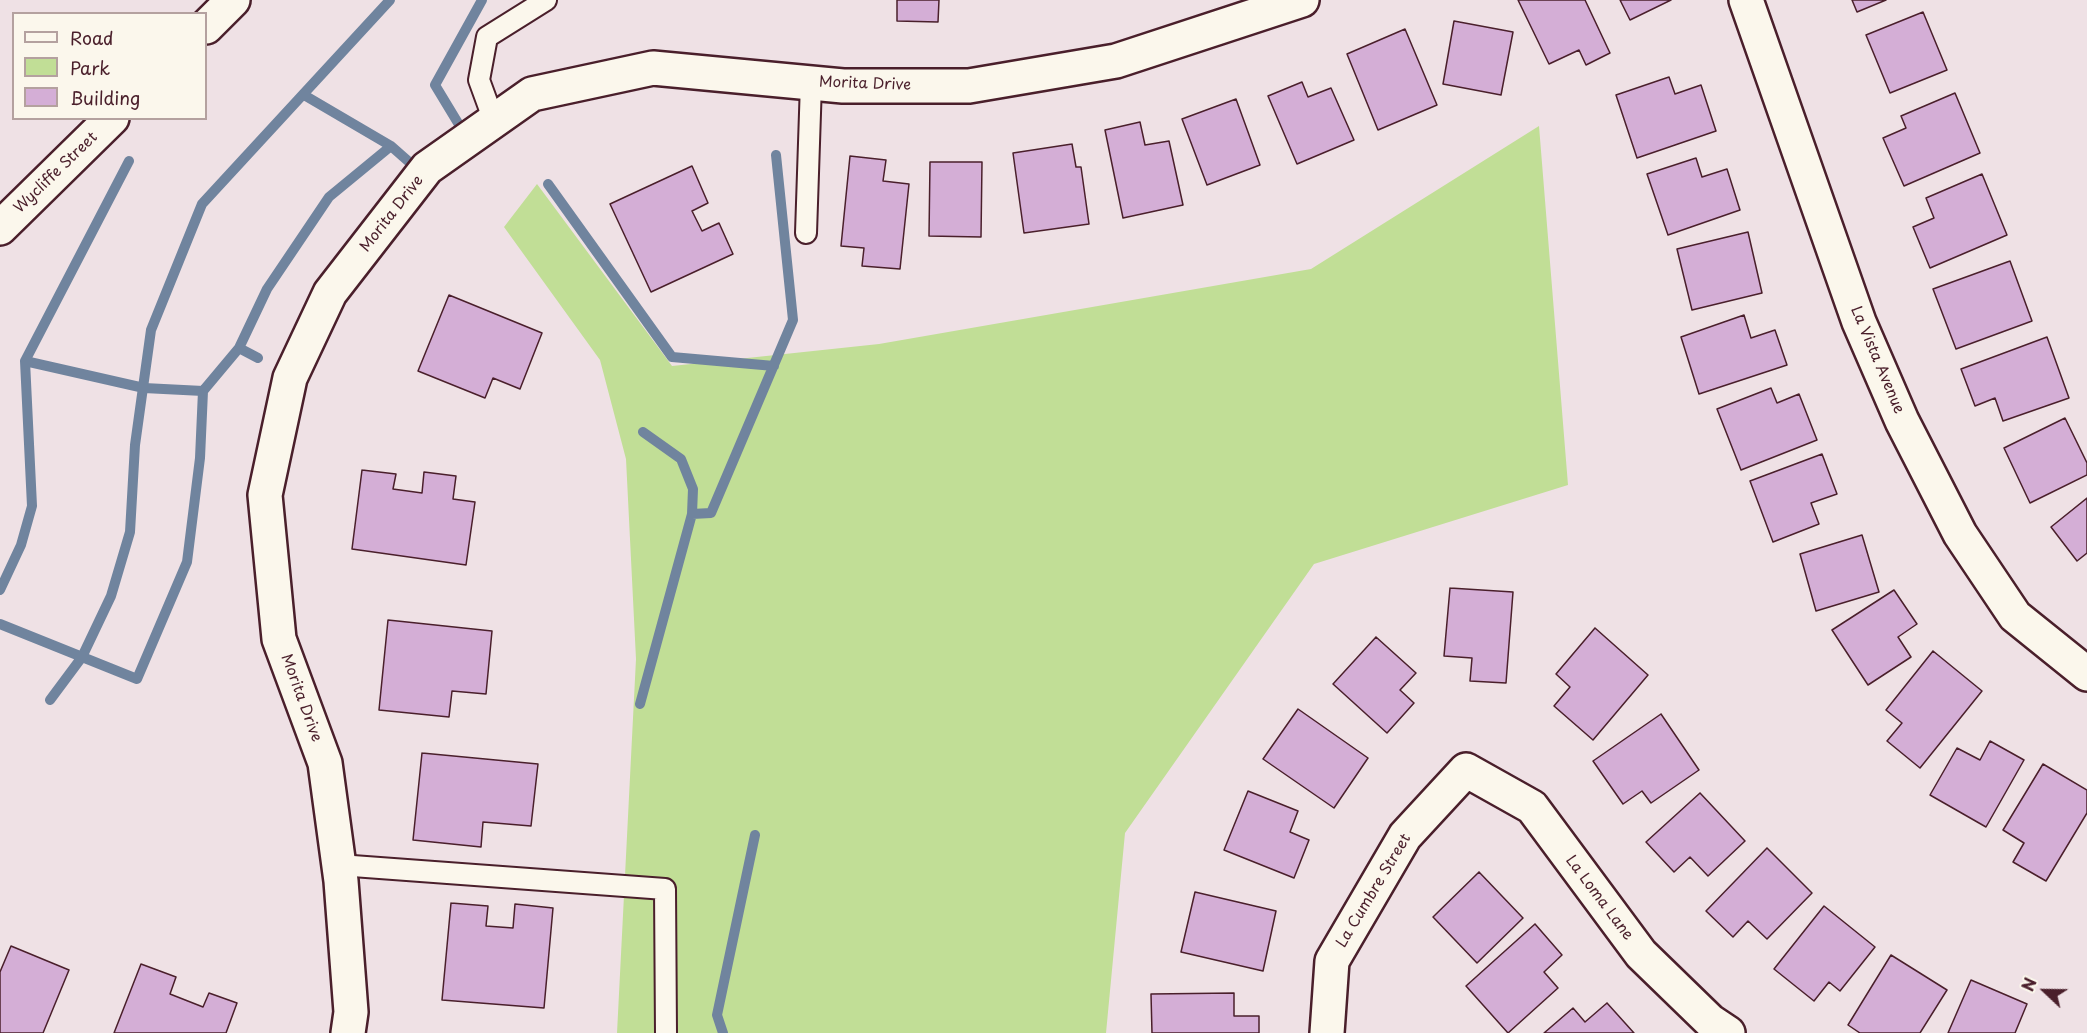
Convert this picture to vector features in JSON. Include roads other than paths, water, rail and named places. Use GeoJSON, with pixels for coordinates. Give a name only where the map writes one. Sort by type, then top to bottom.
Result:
{"type":"FeatureCollection","features":[{"type":"Feature","properties":{"kind":"street"},"geometry":{"type":"LineString","coordinates":[[207,26],[233,0]]}},
{"type":"Feature","properties":{"kind":"street","name":"Morita Drive"},"geometry":{"type":"LineString","coordinates":[[348,1033],[351,1012],[339,865],[325,763],[279,639],[265,495],[290,378],[330,293],[427,168],[532,94],[653,68],[843,86],[969,86],[1116,61],[1302,0]]}},
{"type":"Feature","properties":{"kind":"street","name":"La Vista Avenue"},"geometry":{"type":"LineString","coordinates":[[1746,0],[1860,322],[1902,421],[1960,534],[2015,616],[2087,674]]}},
{"type":"Feature","properties":{"kind":"street","name":"Wycliffe Street"},"geometry":{"type":"LineString","coordinates":[[0,228],[110,120]]}},
{"type":"Feature","properties":{"kind":"street","name":"La Cumbre Street"},"geometry":{"type":"LineString","coordinates":[[1327,1033],[1332,961],[1405,836],[1466,770]]}},
{"type":"Feature","properties":{"kind":"street","name":"La Loma Lane"},"geometry":{"type":"LineString","coordinates":[[1466,770],[1532,807],[1641,954],[1710,1021],[1728,1033]]}},
{"type":"Feature","properties":{"kind":"lane"},"geometry":{"type":"LineString","coordinates":[[494,121],[479,81],[487,37],[546,0]]}},
{"type":"Feature","properties":{"kind":"lane"},"geometry":{"type":"LineString","coordinates":[[806,233],[811,82]]}},
{"type":"Feature","properties":{"kind":"lane"},"geometry":{"type":"LineString","coordinates":[[339,865],[665,889],[666,1033]]}},
{"type":"Feature","properties":{"kind":"waterway"},"geometry":{"type":"LineString","coordinates":[[50,700],[82,657],[111,596],[130,532],[135,445],[151,330],[202,204],[390,0]]}},
{"type":"Feature","properties":{"kind":"waterway"},"geometry":{"type":"LineString","coordinates":[[458,123],[435,85],[482,0]]}},
{"type":"Feature","properties":{"kind":"waterway"},"geometry":{"type":"LineString","coordinates":[[304,95],[391,146],[408,161]]}},
{"type":"Feature","properties":{"kind":"waterway"},"geometry":{"type":"LineString","coordinates":[[239,348],[267,289],[329,197],[391,146]]}},
{"type":"Feature","properties":{"kind":"waterway"},"geometry":{"type":"LineString","coordinates":[[640,704],[692,514],[711,513],[793,320],[776,155]]}},
{"type":"Feature","properties":{"kind":"waterway"},"geometry":{"type":"LineString","coordinates":[[0,590],[21,545],[32,506],[25,361],[129,161]]}},
{"type":"Feature","properties":{"kind":"waterway"},"geometry":{"type":"LineString","coordinates":[[548,184],[672,357],[774,366]]}},
{"type":"Feature","properties":{"kind":"waterway"},"geometry":{"type":"LineString","coordinates":[[0,624],[137,679],[187,562],[200,458],[203,391],[239,348],[258,358]]}},
{"type":"Feature","properties":{"kind":"waterway"},"geometry":{"type":"LineString","coordinates":[[25,361],[144,388],[203,391]]}},
{"type":"Feature","properties":{"kind":"waterway"},"geometry":{"type":"LineString","coordinates":[[643,432],[681,459],[693,489],[692,514]]}},
{"type":"Feature","properties":{"kind":"waterway"},"geometry":{"type":"LineString","coordinates":[[723,1033],[717,1015],[755,835]]}}]}
